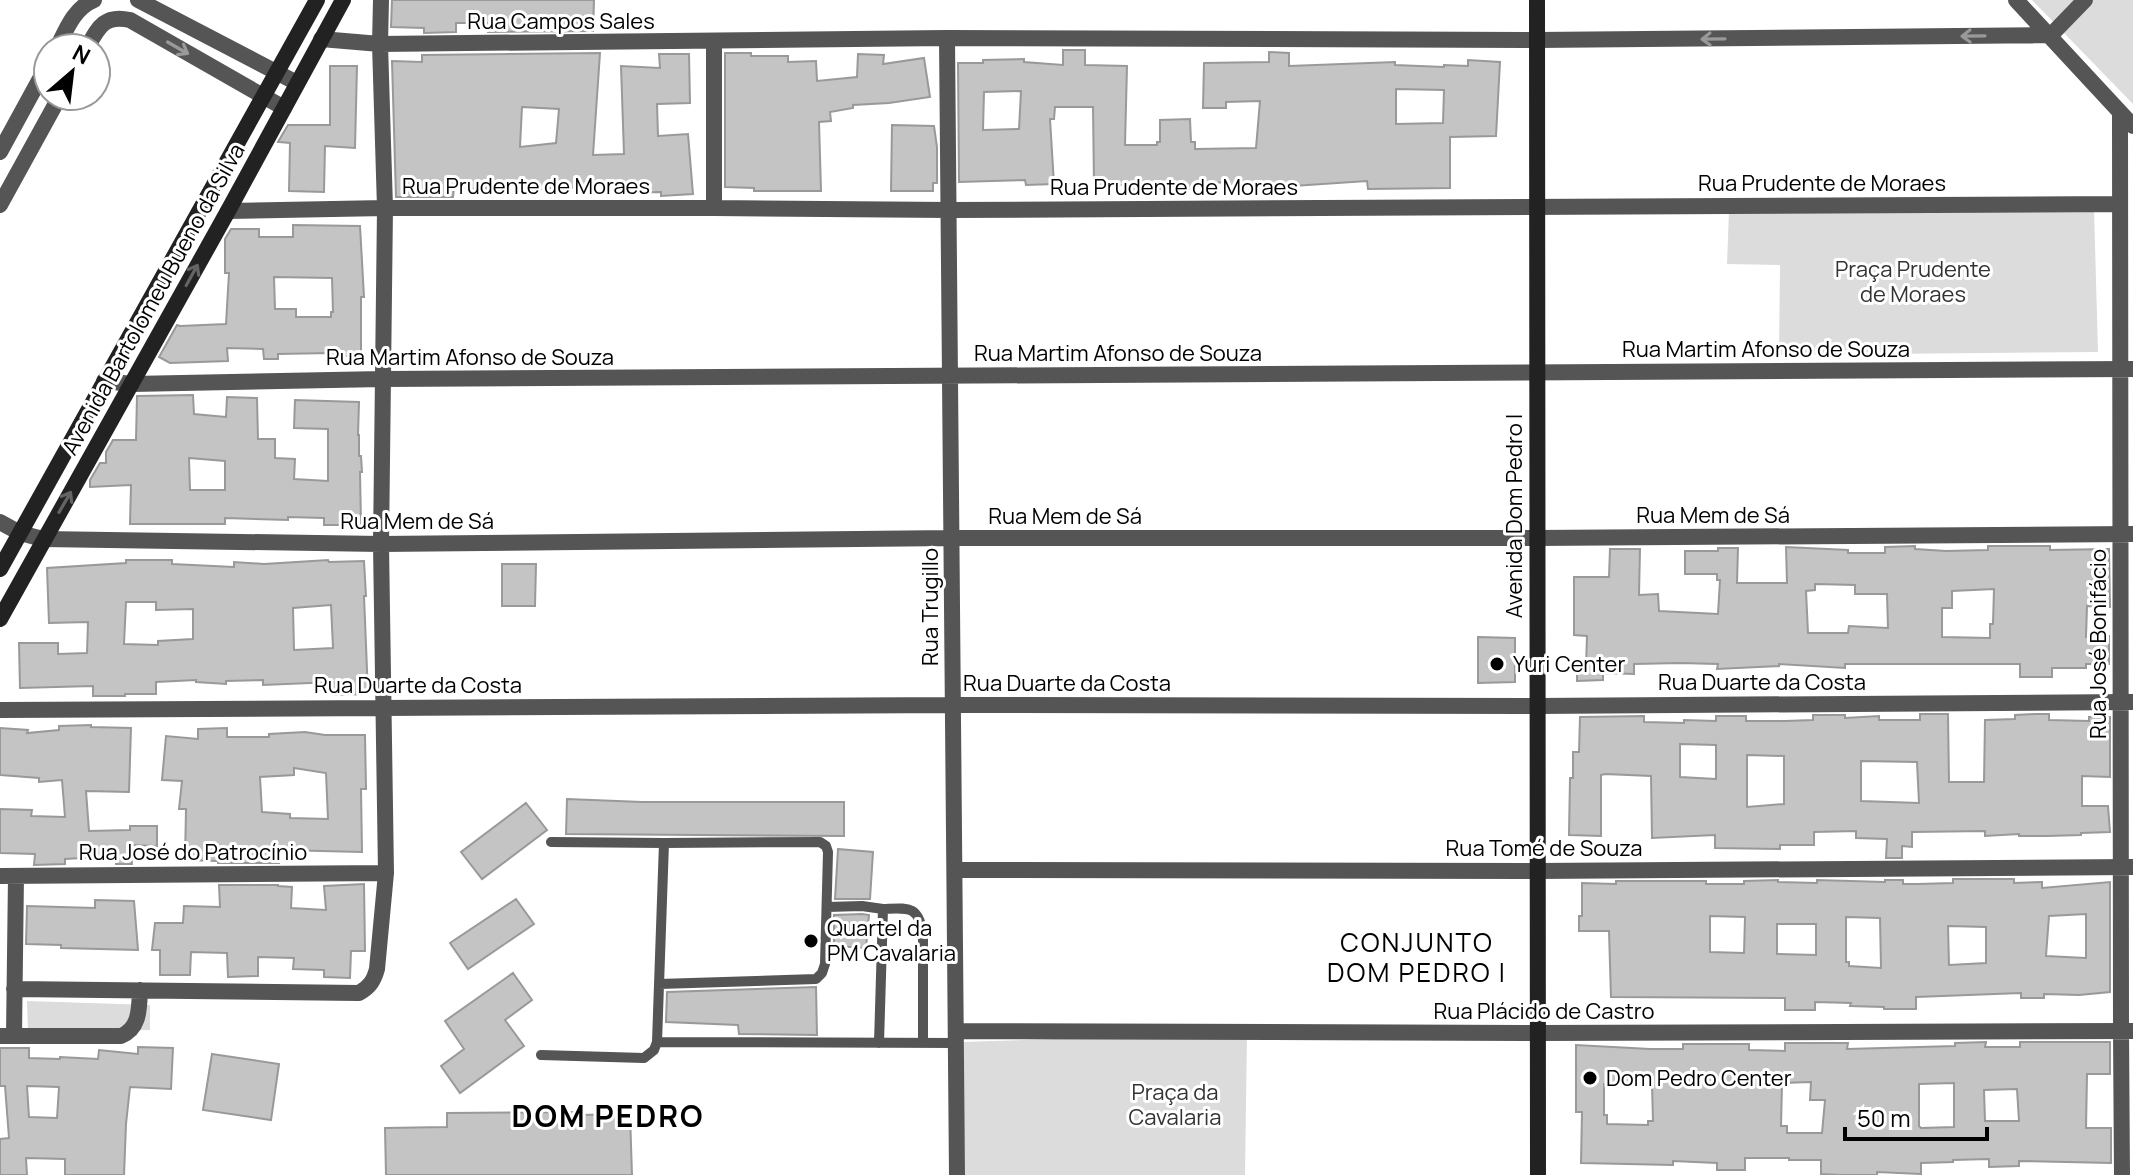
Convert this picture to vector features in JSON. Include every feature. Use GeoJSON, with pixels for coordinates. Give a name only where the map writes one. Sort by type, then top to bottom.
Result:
{"type":"FeatureCollection","features":[{"type":"Feature","properties":{"kind":"street"},"geometry":{"type":"LineString","coordinates":[[66,32],[74,16],[94,0]]}},
{"type":"Feature","properties":{"kind":"street"},"geometry":{"type":"LineString","coordinates":[[138,0],[297,83]]}},
{"type":"Feature","properties":{"kind":"street","name":"Avenida Bartolomeu Bueno da Silva"},"geometry":{"type":"LineString","coordinates":[[0,569],[317,0]]}},
{"type":"Feature","properties":{"kind":"street","name":"Avenida Bartolomeu Bueno da Silva"},"geometry":{"type":"LineString","coordinates":[[0,619],[343,0]]}},
{"type":"Feature","properties":{"kind":"street"},"geometry":{"type":"LineString","coordinates":[[14,989],[359,993],[368,988],[375,978],[386,873],[381,544],[385,208],[381,0]]}},
{"type":"Feature","properties":{"kind":"street","name":"Avenida Dom Pedro I"},"geometry":{"type":"LineString","coordinates":[[1537,0],[1538,1175]]}},
{"type":"Feature","properties":{"kind":"street"},"geometry":{"type":"LineString","coordinates":[[2016,0],[2133,126]]}},
{"type":"Feature","properties":{"kind":"street"},"geometry":{"type":"LineString","coordinates":[[2051,35],[2085,0]]}},
{"type":"Feature","properties":{"kind":"street"},"geometry":{"type":"LineString","coordinates":[[74,16],[98,28]]}},
{"type":"Feature","properties":{"kind":"street"},"geometry":{"type":"LineString","coordinates":[[96,32],[108,20],[130,20],[284,108]]}},
{"type":"Feature","properties":{"kind":"street","name":"Rua Campos Sales"},"geometry":{"type":"LineString","coordinates":[[321,39],[380,44],[947,38],[1537,40],[2051,35]]}},
{"type":"Feature","properties":{"kind":"street","name":"Rua Trugillo"},"geometry":{"type":"LineString","coordinates":[[947,38],[957,1175]]}},
{"type":"Feature","properties":{"kind":"street"},"geometry":{"type":"LineString","coordinates":[[714,41],[714,208]]}},
{"type":"Feature","properties":{"kind":"street"},"geometry":{"type":"LineString","coordinates":[[20,168],[0,154],[32,94]]}},
{"type":"Feature","properties":{"kind":"street"},"geometry":{"type":"LineString","coordinates":[[0,205],[51,112]]}},
{"type":"Feature","properties":{"kind":"street","name":"Rua José Bonifácio"},"geometry":{"type":"LineString","coordinates":[[2120,114],[2120,204],[2127,369],[2127,1032],[2122,1175]]}},
{"type":"Feature","properties":{"kind":"street","name":"Rua Prudente de Moraes"},"geometry":{"type":"LineString","coordinates":[[228,211],[385,208],[949,210],[2120,204]]}},
{"type":"Feature","properties":{"kind":"street","name":"Rua Martim Afonso de Souza"},"geometry":{"type":"LineString","coordinates":[[104,381],[132,384],[383,379],[2127,369]]}},
{"type":"Feature","properties":{"kind":"street","name":"Rua Mem de Sá"},"geometry":{"type":"LineString","coordinates":[[0,522],[20,533],[43,539],[381,544],[952,538],[2127,534]]}},
{"type":"Feature","properties":{"kind":"street","name":"Rua Duarte da Costa"},"geometry":{"type":"LineString","coordinates":[[0,710],[2127,702]]}},
{"type":"Feature","properties":{"kind":"street","name":"Rua Tomé de Souza"},"geometry":{"type":"LineString","coordinates":[[955,870],[1537,871],[2127,867]]}},
{"type":"Feature","properties":{"kind":"street","name":"Rua José do Patrocínio"},"geometry":{"type":"LineString","coordinates":[[8,876],[386,873]]}},
{"type":"Feature","properties":{"kind":"street"},"geometry":{"type":"LineString","coordinates":[[8,876],[14,989],[7,1036],[121,1036],[130,1032],[136,1022],[140,990]]}},
{"type":"Feature","properties":{"kind":"street","name":"Rua Plácido de Castro"},"geometry":{"type":"LineString","coordinates":[[956,1037],[2127,1032]]}},
{"type":"Feature","properties":{"kind":"lane"},"geometry":{"type":"LineString","coordinates":[[551,842],[820,842],[826,846],[825,964],[816,979],[659,984]]}},
{"type":"Feature","properties":{"kind":"lane"},"geometry":{"type":"LineString","coordinates":[[541,1055],[644,1058],[654,1050],[657,1042],[664,843]]}},
{"type":"Feature","properties":{"kind":"lane"},"geometry":{"type":"LineString","coordinates":[[827,907],[902,908],[913,910],[920,916],[923,933],[923,1043]]}},
{"type":"Feature","properties":{"kind":"lane"},"geometry":{"type":"LineString","coordinates":[[879,1043],[883,909]]}},
{"type":"Feature","properties":{"kind":"lane"},"geometry":{"type":"LineString","coordinates":[[657,1042],[923,1043],[956,1037]]}},
{"type":"Feature","properties":{"kind":"green space"},"geometry":{"type":"Polygon","coordinates":[[[2032,0],[2133,0],[2133,104],[2032,0]]]}},
{"type":"Feature","properties":{"kind":"green space","name":"Praça Prudente de Moraes"},"geometry":{"type":"Polygon","coordinates":[[[2094,209],[2098,352],[1779,355],[1780,265],[1727,264],[1729,211],[2094,209]]]}},
{"type":"Feature","properties":{"kind":"green space"},"geometry":{"type":"Polygon","coordinates":[[[27,1001],[150,1005],[150,1030],[28,1032],[27,1001]]]}},
{"type":"Feature","properties":{"kind":"green space","name":"Praça da Cavalaria"},"geometry":{"type":"Polygon","coordinates":[[[1247,1033],[1245,1175],[965,1175],[962,1042],[1247,1033]]]}},
{"type":"Feature","properties":{"kind":"building"},"geometry":{"type":"Polygon","coordinates":[[[392,0],[594,0],[593,31],[488,32],[487,23],[456,23],[456,32],[424,33],[424,28],[391,27],[392,0]]]}},
{"type":"Feature","properties":{"kind":"building"},"geometry":{"type":"Polygon","coordinates":[[[1063,50],[1085,50],[1085,65],[1127,66],[1125,145],[1157,145],[1160,142],[1160,120],[1190,119],[1191,142],[1195,142],[1195,149],[1256,148],[1260,101],[1226,102],[1226,108],[1203,108],[1204,63],[1269,62],[1269,52],[1289,53],[1289,66],[1395,62],[1395,65],[1444,67],[1468,66],[1468,60],[1500,62],[1496,136],[1450,137],[1450,188],[1368,189],[1367,181],[1278,187],[1228,185],[1228,182],[1196,184],[1196,189],[1131,192],[1131,185],[1094,185],[1093,107],[1055,107],[1054,119],[1050,119],[1054,184],[1026,185],[1025,180],[959,182],[958,63],[1024,59],[1024,62],[1063,65],[1063,50]],[[1396,89],[1396,124],[1443,123],[1444,90],[1396,89]],[[1021,91],[984,92],[983,130],[1019,129],[1021,91]]]}},
{"type":"Feature","properties":{"kind":"building"},"geometry":{"type":"Polygon","coordinates":[[[600,53],[593,155],[624,154],[621,66],[660,68],[659,54],[689,54],[690,103],[657,104],[658,136],[688,134],[693,194],[661,196],[661,192],[625,193],[625,182],[590,183],[590,189],[531,190],[530,183],[486,184],[486,189],[454,188],[453,197],[396,197],[392,61],[422,62],[422,55],[600,53]],[[522,107],[520,147],[556,143],[559,109],[522,107]]]}},
{"type":"Feature","properties":{"kind":"building"},"geometry":{"type":"Polygon","coordinates":[[[725,53],[788,56],[788,62],[816,61],[817,81],[857,77],[858,54],[884,55],[883,64],[924,58],[930,97],[853,105],[853,108],[830,112],[831,121],[819,122],[821,191],[754,191],[754,188],[725,187],[725,53]]]}},
{"type":"Feature","properties":{"kind":"building"},"geometry":{"type":"Polygon","coordinates":[[[330,66],[357,66],[355,148],[325,146],[324,192],[289,191],[290,143],[278,142],[288,125],[330,125],[330,66]]]}},
{"type":"Feature","properties":{"kind":"building"},"geometry":{"type":"Polygon","coordinates":[[[892,125],[934,126],[937,183],[933,183],[933,191],[891,191],[892,125]]]}},
{"type":"Feature","properties":{"kind":"building"},"geometry":{"type":"Polygon","coordinates":[[[293,225],[360,226],[364,297],[361,297],[361,356],[278,354],[278,359],[264,359],[263,349],[227,348],[228,361],[170,363],[159,357],[177,325],[226,324],[229,273],[225,273],[225,239],[231,229],[259,229],[259,237],[293,237],[293,225]],[[274,277],[275,309],[296,309],[296,317],[331,317],[332,278],[274,277]]]}},
{"type":"Feature","properties":{"kind":"building"},"geometry":{"type":"Polygon","coordinates":[[[193,395],[194,414],[226,417],[227,397],[257,398],[258,439],[275,439],[275,458],[295,459],[294,479],[328,481],[328,429],[294,428],[295,400],[359,402],[361,525],[324,525],[324,518],[288,517],[288,520],[225,518],[225,524],[130,524],[131,485],[90,487],[90,480],[100,463],[106,463],[106,452],[113,440],[136,440],[137,396],[193,395]],[[189,458],[190,490],[225,490],[225,461],[189,458]]]}},
{"type":"Feature","properties":{"kind":"building"},"geometry":{"type":"Polygon","coordinates":[[[1915,546],[1915,549],[1946,551],[1988,550],[1988,546],[2050,546],[2050,550],[2109,549],[2110,607],[2087,606],[2086,637],[2109,636],[2109,664],[2052,668],[2052,677],[2020,677],[2020,664],[1845,664],[1845,668],[1779,664],[1717,669],[1718,664],[1634,664],[1634,674],[1603,673],[1603,680],[1577,681],[1577,665],[1586,665],[1587,636],[1574,635],[1574,577],[1609,577],[1610,549],[1640,549],[1639,595],[1658,594],[1659,611],[1718,614],[1720,580],[1717,580],[1717,574],[1685,574],[1685,551],[1738,548],[1737,583],[1787,583],[1786,547],[1885,553],[1885,547],[1915,546]],[[1815,584],[1815,590],[1806,591],[1808,633],[1848,633],[1849,626],[1888,628],[1887,594],[1855,594],[1855,585],[1815,584]],[[1994,589],[1952,591],[1952,608],[1942,608],[1942,637],[1990,638],[1994,589]]]}},
{"type":"Feature","properties":{"kind":"building"},"geometry":{"type":"Polygon","coordinates":[[[126,560],[172,560],[172,564],[234,567],[234,562],[364,561],[368,694],[335,695],[334,682],[263,685],[263,680],[226,681],[226,684],[196,680],[156,682],[156,694],[125,696],[93,696],[93,686],[20,688],[19,643],[58,643],[58,654],[87,653],[88,622],[49,623],[47,568],[126,563],[126,560]],[[126,602],[124,644],[158,645],[158,641],[193,639],[193,609],[156,610],[156,602],[126,602]],[[331,605],[293,608],[294,650],[333,648],[331,605]]]}},
{"type":"Feature","properties":{"kind":"building"},"geometry":{"type":"Polygon","coordinates":[[[502,564],[536,564],[535,606],[502,606],[502,564]]]}},
{"type":"Feature","properties":{"kind":"building","name":"Yuri Center"},"geometry":{"type":"Polygon","coordinates":[[[1478,637],[1515,638],[1515,682],[1478,683],[1478,637]]]}},
{"type":"Feature","properties":{"kind":"building"},"geometry":{"type":"Polygon","coordinates":[[[1920,714],[1948,714],[1949,782],[1984,782],[1985,720],[2015,719],[2015,715],[2035,714],[2049,714],[2049,720],[2089,721],[2089,717],[2110,717],[2110,777],[2082,776],[2082,806],[2108,806],[2110,832],[1985,836],[1985,831],[1912,832],[1912,847],[1902,846],[1902,858],[1886,858],[1887,839],[1856,838],[1856,831],[1814,832],[1814,845],[1780,845],[1780,849],[1715,848],[1715,835],[1652,838],[1651,776],[1605,774],[1601,775],[1601,836],[1569,835],[1570,778],[1573,778],[1573,752],[1579,752],[1580,717],[1644,716],[1644,722],[1684,723],[1684,720],[1716,721],[1716,716],[1746,716],[1746,721],[1813,720],[1813,715],[1920,720],[1920,714]],[[1680,744],[1680,777],[1716,779],[1716,745],[1680,744]],[[1747,755],[1747,807],[1784,804],[1784,756],[1747,755]],[[1861,761],[1861,801],[1919,803],[1917,762],[1861,761]]]}},
{"type":"Feature","properties":{"kind":"building"},"geometry":{"type":"Polygon","coordinates":[[[59,726],[131,728],[129,792],[86,791],[89,831],[157,826],[157,846],[130,845],[132,864],[116,864],[116,856],[65,859],[65,864],[34,865],[35,854],[0,853],[0,809],[32,810],[31,816],[65,817],[62,780],[39,782],[39,778],[0,775],[0,728],[28,730],[27,733],[59,730],[59,726]]]}},
{"type":"Feature","properties":{"kind":"building"},"geometry":{"type":"Polygon","coordinates":[[[227,728],[227,737],[269,737],[269,734],[305,732],[365,735],[366,789],[361,789],[362,852],[279,850],[279,863],[185,860],[186,809],[179,809],[182,781],[162,780],[166,736],[198,739],[198,729],[227,728]],[[294,768],[294,775],[260,777],[262,812],[290,814],[290,818],[328,819],[326,773],[294,768]]]}},
{"type":"Feature","properties":{"kind":"building"},"geometry":{"type":"Polygon","coordinates":[[[567,799],[844,802],[844,836],[566,834],[567,799]]]}},
{"type":"Feature","properties":{"kind":"building"},"geometry":{"type":"Polygon","coordinates":[[[526,803],[547,830],[482,879],[461,852],[526,803]]]}},
{"type":"Feature","properties":{"kind":"building"},"geometry":{"type":"Polygon","coordinates":[[[838,849],[873,852],[870,899],[835,899],[838,849]]]}},
{"type":"Feature","properties":{"kind":"building"},"geometry":{"type":"Polygon","coordinates":[[[1953,879],[2014,879],[2014,883],[2042,882],[2042,888],[2110,882],[2110,992],[2044,994],[2044,998],[2021,998],[2021,993],[1916,997],[1916,1009],[1815,1002],[1815,1010],[1785,1010],[1785,998],[1611,997],[1609,931],[1579,931],[1582,883],[1706,881],[1706,884],[1744,884],[1744,881],[1778,880],[1817,883],[1817,880],[1903,880],[1903,884],[1953,883],[1953,879]],[[2086,914],[2049,916],[2046,956],[2086,958],[2086,914]],[[1710,916],[1710,952],[1744,953],[1745,917],[1710,916]],[[1846,917],[1846,962],[1849,966],[1881,968],[1880,918],[1846,917]],[[1777,924],[1777,954],[1816,955],[1816,924],[1777,924]],[[1948,926],[1949,965],[1986,963],[1986,927],[1948,926]]]}},
{"type":"Feature","properties":{"kind":"building"},"geometry":{"type":"Polygon","coordinates":[[[364,884],[365,951],[351,951],[350,978],[324,977],[324,970],[293,969],[294,958],[258,957],[258,976],[228,977],[227,953],[191,952],[190,975],[160,975],[160,950],[152,950],[155,923],[183,923],[184,906],[220,907],[219,885],[292,887],[291,908],[326,910],[324,886],[364,884]]]}},
{"type":"Feature","properties":{"kind":"building"},"geometry":{"type":"Polygon","coordinates":[[[516,899],[534,924],[468,969],[450,943],[516,899]]]}},
{"type":"Feature","properties":{"kind":"building"},"geometry":{"type":"Polygon","coordinates":[[[95,900],[134,901],[138,950],[26,944],[27,906],[95,908],[95,900]]]}},
{"type":"Feature","properties":{"kind":"building"},"geometry":{"type":"Polygon","coordinates":[[[834,915],[869,915],[866,948],[834,946],[834,915]]]}},
{"type":"Feature","properties":{"kind":"building"},"geometry":{"type":"Polygon","coordinates":[[[513,973],[532,1000],[505,1020],[524,1046],[460,1093],[441,1066],[464,1049],[445,1021],[513,973]]]}},
{"type":"Feature","properties":{"kind":"building"},"geometry":{"type":"Polygon","coordinates":[[[816,987],[817,1035],[739,1034],[738,1025],[666,1022],[667,992],[816,987]]]}},
{"type":"Feature","properties":{"kind":"building"},"geometry":{"type":"Polygon","coordinates":[[[1986,1042],[1985,1047],[2020,1047],[2020,1042],[2110,1042],[2110,1074],[2087,1074],[2086,1128],[2111,1128],[2111,1163],[2019,1161],[2019,1166],[1989,1167],[1989,1159],[1953,1160],[1921,1163],[1921,1174],[1877,1172],[1877,1175],[1840,1175],[1821,1174],[1821,1160],[1789,1158],[1745,1158],[1745,1170],[1717,1170],[1717,1163],[1673,1161],[1673,1165],[1581,1163],[1582,1112],[1576,1112],[1576,1045],[1683,1049],[1683,1044],[1749,1044],[1749,1050],[1785,1051],[1785,1043],[1848,1043],[1847,1049],[1955,1046],[1955,1043],[1986,1042]],[[1811,1082],[1782,1083],[1781,1126],[1787,1126],[1787,1133],[1822,1133],[1825,1100],[1810,1100],[1811,1082]],[[1954,1083],[1919,1084],[1919,1126],[1954,1127],[1954,1083]],[[1604,1084],[1604,1115],[1607,1115],[1607,1124],[1648,1125],[1648,1121],[1653,1121],[1652,1085],[1604,1084]],[[2017,1089],[1984,1090],[1985,1121],[2019,1121],[2017,1089]]]}},
{"type":"Feature","properties":{"kind":"building"},"geometry":{"type":"Polygon","coordinates":[[[138,1047],[173,1048],[171,1089],[130,1087],[124,1175],[65,1175],[65,1159],[26,1158],[27,1175],[0,1175],[0,1139],[9,1138],[5,1086],[0,1086],[0,1048],[29,1048],[29,1058],[98,1059],[99,1050],[138,1054],[138,1047]],[[27,1086],[29,1117],[57,1118],[59,1087],[27,1086]]]}},
{"type":"Feature","properties":{"kind":"building"},"geometry":{"type":"Polygon","coordinates":[[[212,1054],[279,1064],[271,1120],[203,1110],[212,1054]]]}},
{"type":"Feature","properties":{"kind":"building"},"geometry":{"type":"Polygon","coordinates":[[[577,1112],[577,1115],[630,1114],[632,1175],[386,1175],[385,1128],[447,1127],[447,1113],[577,1112]]]}},
{"type":"Feature","properties":{"kind":"place","name":"Yuri Center"},"geometry":{"type":"Point","coordinates":[1497,664]}},
{"type":"Feature","properties":{"kind":"place","name":"Quartel da PM Cavalaria"},"geometry":{"type":"Point","coordinates":[811,941]}},
{"type":"Feature","properties":{"kind":"place","name":"Dom Pedro Center"},"geometry":{"type":"Point","coordinates":[1590,1078]}},
{"type":"Feature","properties":{"kind":"district","name":"CONJUNTO DOM PEDRO I"},"geometry":{"type":"Point","coordinates":[1417,958]}},
{"type":"Feature","properties":{"kind":"district","name":"DOM PEDRO"},"geometry":{"type":"Point","coordinates":[608,1117]}}]}
